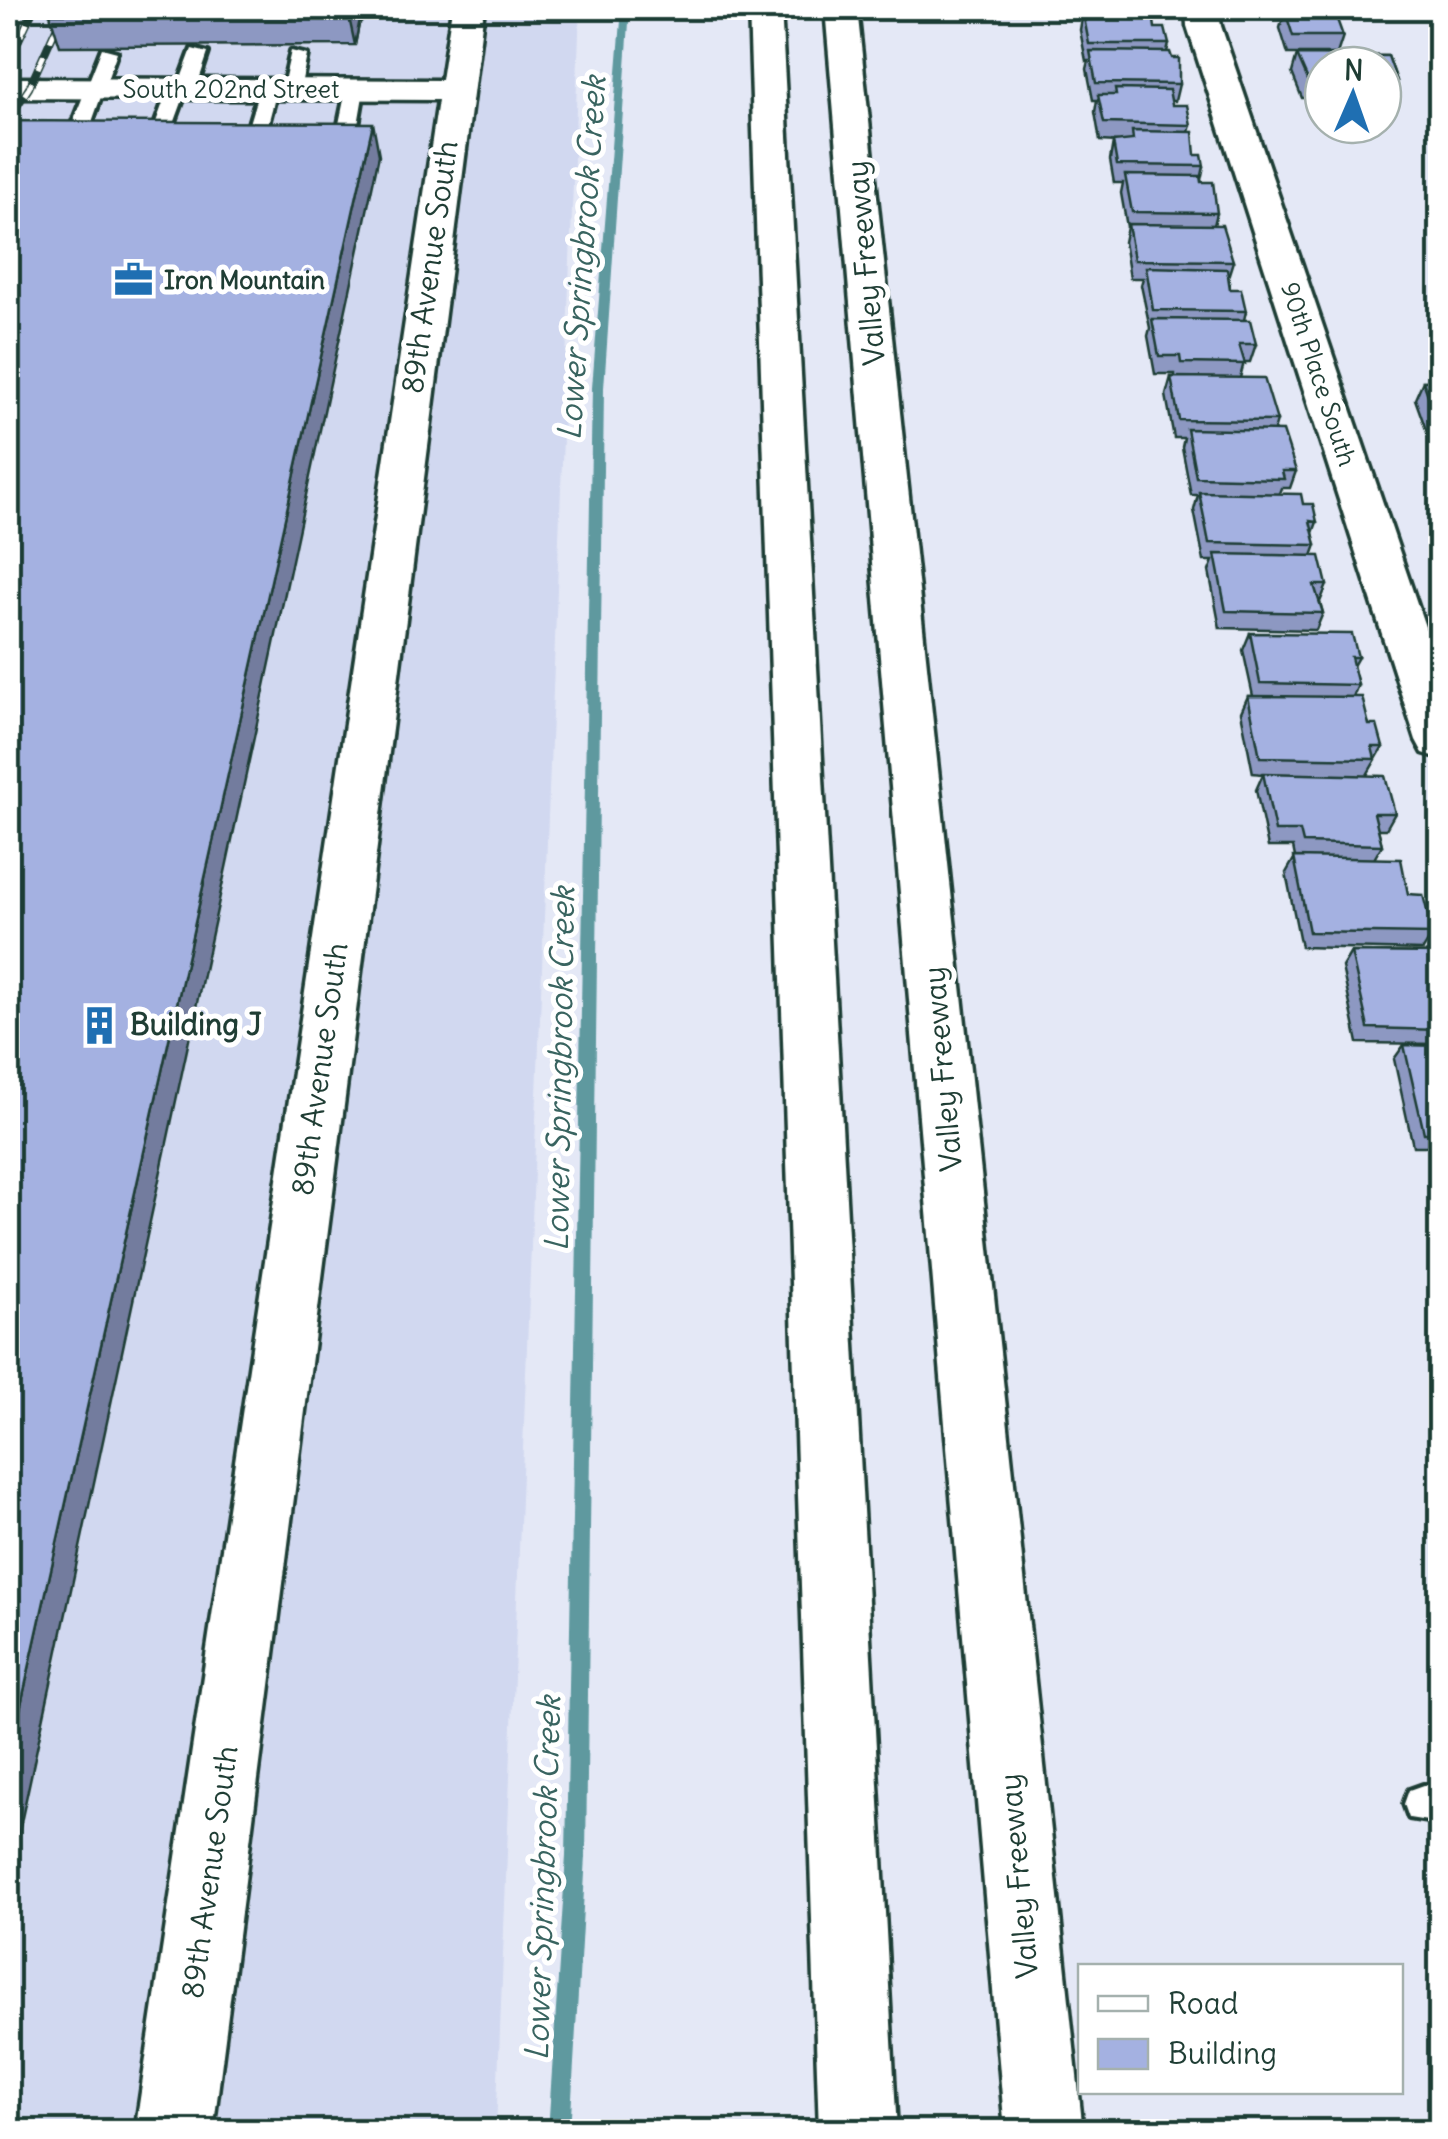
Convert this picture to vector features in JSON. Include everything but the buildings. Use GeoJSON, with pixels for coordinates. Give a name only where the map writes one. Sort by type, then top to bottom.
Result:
{"type":"FeatureCollection","features":[{"type":"Feature","properties":{"kind":"main road","name":"89th Avenue South"},"geometry":{"type":"LineString","coordinates":[[174,2132],[468,8]]}},
{"type":"Feature","properties":{"kind":"main road"},"geometry":{"type":"LineString","coordinates":[[765,8],[858,2132]]}},
{"type":"Feature","properties":{"kind":"main road","name":"Valley Freeway"},"geometry":{"type":"LineString","coordinates":[[841,8],[1044,2132]]}},
{"type":"Feature","properties":{"kind":"main road","name":"90th Place South"},"geometry":{"type":"LineString","coordinates":[[1202,8],[1204,26],[1440,740]]}},
{"type":"Feature","properties":{"kind":"main road","name":"South 202nd Street"},"geometry":{"type":"LineString","coordinates":[[8,88],[455,90]]}},
{"type":"Feature","properties":{"kind":"lane"},"geometry":{"type":"LineString","coordinates":[[72,147],[108,52]]}},
{"type":"Feature","properties":{"kind":"lane"},"geometry":{"type":"LineString","coordinates":[[156,150],[199,53]]}},
{"type":"Feature","properties":{"kind":"lane"},"geometry":{"type":"LineString","coordinates":[[252,148],[298,55]]}},
{"type":"Feature","properties":{"kind":"lane"},"geometry":{"type":"LineString","coordinates":[[344,148],[355,90]]}},
{"type":"Feature","properties":{"kind":"shaded area"},"geometry":{"type":"Polygon","coordinates":[[[8,8],[580,8],[496,2131],[8,2132],[8,8]]]}},
{"type":"Feature","properties":{"kind":"waterway","name":"Lower Springbrook Creek"},"geometry":{"type":"LineString","coordinates":[[559,2132],[576,1856],[598,388],[626,8]]}},
{"type":"Feature","properties":{"kind":"railway"},"geometry":{"type":"LineString","coordinates":[[8,17],[12,8]]}},
{"type":"Feature","properties":{"kind":"railway"},"geometry":{"type":"LineString","coordinates":[[8,63],[34,8]]}},
{"type":"Feature","properties":{"kind":"railway"},"geometry":{"type":"LineString","coordinates":[[8,120],[29,88],[65,8]]}},
{"type":"Feature","properties":{"kind":"place","name":"Iron Mountain"},"geometry":{"type":"Point","coordinates":[134,280]}},
{"type":"Feature","properties":{"kind":"place","name":"Building J"},"geometry":{"type":"Point","coordinates":[100,1025]}}]}
